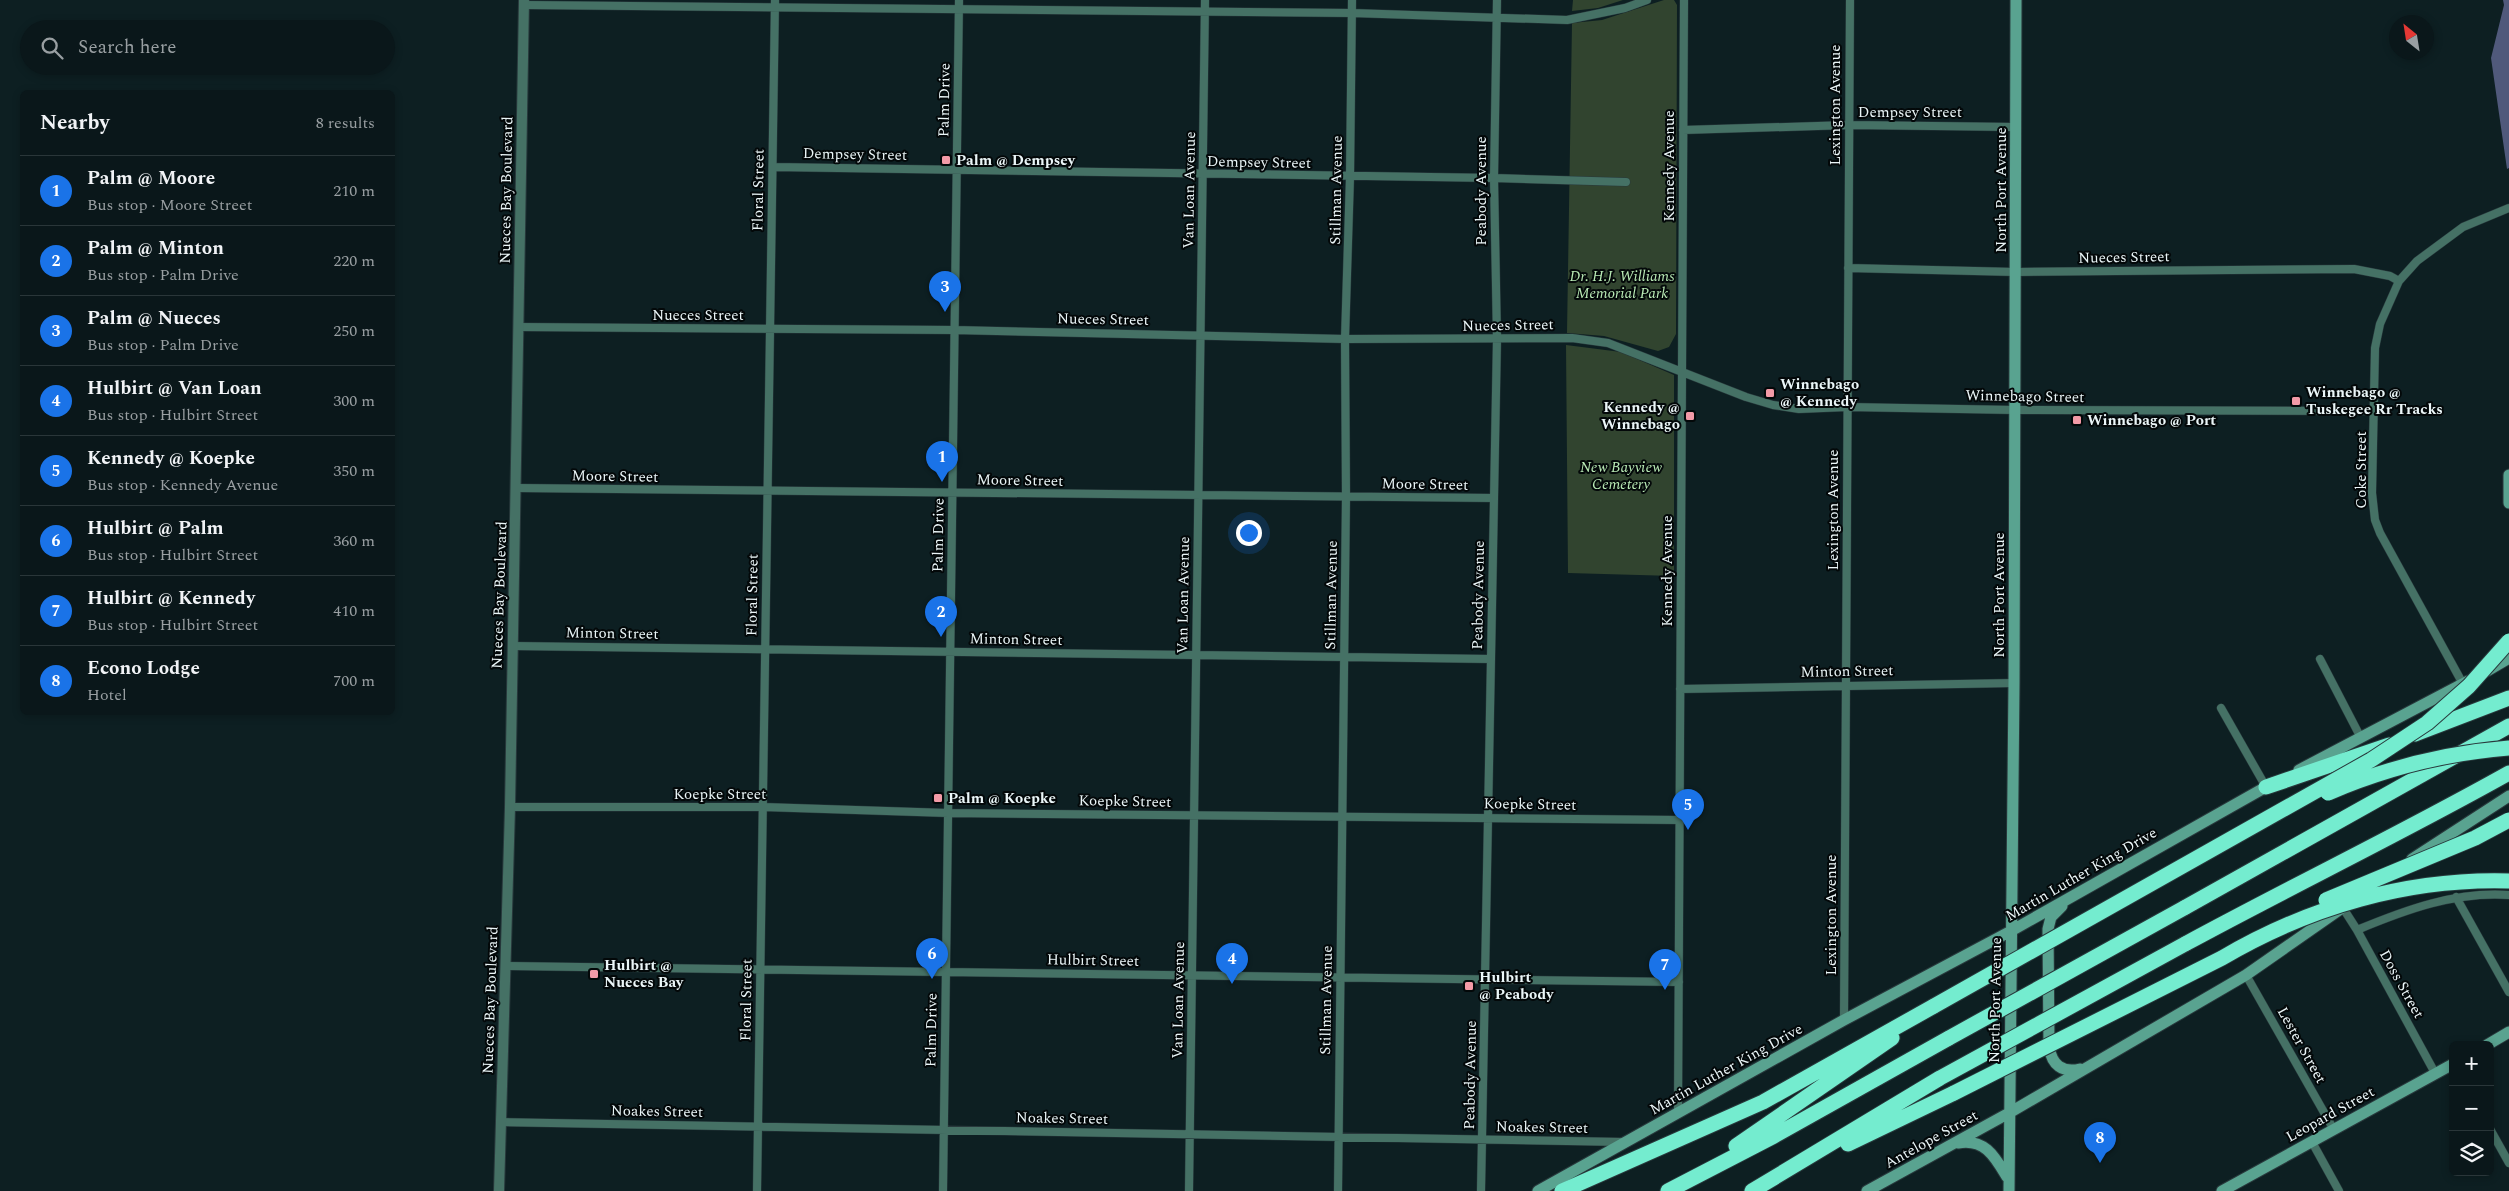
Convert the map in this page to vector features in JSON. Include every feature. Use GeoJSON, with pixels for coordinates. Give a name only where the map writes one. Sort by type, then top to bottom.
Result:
{"type":"FeatureCollection","features":[{"type":"Feature","properties":{"kind":"highway"},"geometry":{"type":"LineString","coordinates":[[1562,1191],[1763,1102],[2371,760],[2427,723],[2469,686],[2509,641]]}},
{"type":"Feature","properties":{"kind":"highway"},"geometry":{"type":"LineString","coordinates":[[2266,787],[2366,753],[2509,698]]}},
{"type":"Feature","properties":{"kind":"highway"},"geometry":{"type":"LineString","coordinates":[[1668,1191],[1782,1132],[2509,726]]}},
{"type":"Feature","properties":{"kind":"highway"},"geometry":{"type":"LineString","coordinates":[[2249,829],[2356,781],[2396,767],[2451,755],[2509,748]]}},
{"type":"Feature","properties":{"kind":"highway"},"geometry":{"type":"LineString","coordinates":[[1776,1178],[1940,1078],[2288,888],[2375,847],[2509,773]]}},
{"type":"Feature","properties":{"kind":"highway"},"geometry":{"type":"LineString","coordinates":[[1752,1191],[1954,1093],[2222,958],[2294,915],[2334,896],[2467,842],[2509,820]]}},
{"type":"Feature","properties":{"kind":"highway"},"geometry":{"type":"LineString","coordinates":[[2254,939],[2337,905],[2377,893],[2426,885],[2484,880],[2509,881]]}},
{"type":"Feature","properties":{"kind":"highway"},"geometry":{"type":"LineString","coordinates":[[1688,1180],[1886,1042],[1934,1006]]}},
{"type":"Feature","properties":{"kind":"main road","name":"North Port Avenue"},"geometry":{"type":"LineString","coordinates":[[2009,1191],[2014,683],[2016,0]]}},
{"type":"Feature","properties":{"kind":"main road"},"geometry":{"type":"LineString","coordinates":[[2509,475],[2509,503]]}},
{"type":"Feature","properties":{"kind":"main road","name":"Martin Luther King Drive"},"geometry":{"type":"LineString","coordinates":[[1538,1191],[1844,1020],[2011,932],[2266,787],[2509,658]]}},
{"type":"Feature","properties":{"kind":"main road","name":"Antelope Street"},"geometry":{"type":"LineString","coordinates":[[1867,1191],[2009,1113],[2246,975],[2391,873],[2509,796]]}},
{"type":"Feature","properties":{"kind":"main road"},"geometry":{"type":"LineString","coordinates":[[2074,895],[2051,917],[2048,929],[2049,1046],[2051,1058],[2056,1065],[2066,1070],[2086,1067]]}},
{"type":"Feature","properties":{"kind":"main road"},"geometry":{"type":"LineString","coordinates":[[2494,1041],[2509,1032]]}},
{"type":"Feature","properties":{"kind":"main road","name":"Leopard Street"},"geometry":{"type":"LineString","coordinates":[[2222,1191],[2449,1066]]}},
{"type":"Feature","properties":{"kind":"main road"},"geometry":{"type":"LineString","coordinates":[[1951,1144],[1967,1141],[1986,1147],[1996,1158],[2008,1179]]}},
{"type":"Feature","properties":{"kind":"street","name":"Palm Drive"},"geometry":{"type":"LineString","coordinates":[[942,1191],[959,0]]}},
{"type":"Feature","properties":{"kind":"street","name":"Van Loan Avenue"},"geometry":{"type":"LineString","coordinates":[[1189,1191],[1205,0]]}},
{"type":"Feature","properties":{"kind":"street","name":"Stillman Avenue"},"geometry":{"type":"LineString","coordinates":[[1338,1191],[1346,497],[1345,339],[1350,177],[1352,0]]}},
{"type":"Feature","properties":{"kind":"street","name":"Peabody Avenue"},"geometry":{"type":"LineString","coordinates":[[1481,1191],[1494,498],[1496,339],[1494,178],[1497,0]]}},
{"type":"Feature","properties":{"kind":"street"},"geometry":{"type":"LineString","coordinates":[[524,2],[775,4],[1205,13],[1352,13],[1567,20],[1617,10],[1647,0]]}},
{"type":"Feature","properties":{"kind":"street","name":"Kennedy Avenue"},"geometry":{"type":"LineString","coordinates":[[1678,1112],[1684,0]]}},
{"type":"Feature","properties":{"kind":"street","name":"Lexington Avenue"},"geometry":{"type":"LineString","coordinates":[[1844,1020],[1850,0]]}},
{"type":"Feature","properties":{"kind":"street","name":"Nueces Bay Boulevard"},"geometry":{"type":"LineString","coordinates":[[499,1191],[517,488],[524,2]]}},
{"type":"Feature","properties":{"kind":"street","name":"Floral Street"},"geometry":{"type":"LineString","coordinates":[[757,1191],[775,4]]}},
{"type":"Feature","properties":{"kind":"street","name":"Dempsey Street"},"geometry":{"type":"LineString","coordinates":[[1683,130],[1849,125],[2016,127]]}},
{"type":"Feature","properties":{"kind":"street","name":"Dempsey Street"},"geometry":{"type":"LineString","coordinates":[[772,167],[1494,178],[1626,182]]}},
{"type":"Feature","properties":{"kind":"street","name":"Coke Street"},"geometry":{"type":"LineString","coordinates":[[2463,684],[2380,534],[2375,520],[2372,493],[2376,348],[2380,324],[2399,281],[2417,261],[2463,227],[2509,208]]}},
{"type":"Feature","properties":{"kind":"street","name":"Nueces Street"},"geometry":{"type":"LineString","coordinates":[[1848,268],[2016,272],[2354,269],[2390,276],[2399,281]]}},
{"type":"Feature","properties":{"kind":"street","name":"Nueces Street"},"geometry":{"type":"LineString","coordinates":[[518,327],[954,330],[1345,339],[1572,338],[1608,343],[1644,355],[1681,373]]}},
{"type":"Feature","properties":{"kind":"street","name":"Winnebago Street"},"geometry":{"type":"LineString","coordinates":[[1681,373],[1773,406],[1799,409],[1847,407],[2015,410],[2375,411]]}},
{"type":"Feature","properties":{"kind":"street","name":"Moore Street"},"geometry":{"type":"LineString","coordinates":[[517,488],[1494,498]]}},
{"type":"Feature","properties":{"kind":"street","name":"Minton Street"},"geometry":{"type":"LineString","coordinates":[[512,646],[1491,659]]}},
{"type":"Feature","properties":{"kind":"street"},"geometry":{"type":"LineString","coordinates":[[2320,659],[2361,738]]}},
{"type":"Feature","properties":{"kind":"street","name":"Minton Street"},"geometry":{"type":"LineString","coordinates":[[1680,688],[2014,683]]}},
{"type":"Feature","properties":{"kind":"street"},"geometry":{"type":"LineString","coordinates":[[2221,708],[2266,787]]}},
{"type":"Feature","properties":{"kind":"street","name":"Koepke Street"},"geometry":{"type":"LineString","coordinates":[[510,807],[763,807],[948,813],[1679,820]]}},
{"type":"Feature","properties":{"kind":"street"},"geometry":{"type":"LineString","coordinates":[[2357,930],[2386,918],[2456,897],[2509,895]]}},
{"type":"Feature","properties":{"kind":"street"},"geometry":{"type":"LineString","coordinates":[[2456,897],[2509,992]]}},
{"type":"Feature","properties":{"kind":"street","name":"Doss Street"},"geometry":{"type":"LineString","coordinates":[[2343,908],[2436,1074]]}},
{"type":"Feature","properties":{"kind":"street","name":"Hulbirt Street"},"geometry":{"type":"LineString","coordinates":[[506,966],[1678,982]]}},
{"type":"Feature","properties":{"kind":"street","name":"Lester Street"},"geometry":{"type":"LineString","coordinates":[[2246,975],[2334,1130]]}},
{"type":"Feature","properties":{"kind":"street","name":"Noakes Street"},"geometry":{"type":"LineString","coordinates":[[500,1122],[1624,1142]]}},
{"type":"Feature","properties":{"kind":"street"},"geometry":{"type":"LineString","coordinates":[[2491,1131],[2509,1163]]}},
{"type":"Feature","properties":{"kind":"street"},"geometry":{"type":"LineString","coordinates":[[2312,1142],[2339,1191]]}},
{"type":"Feature","properties":{"kind":"green space"},"geometry":{"type":"Polygon","coordinates":[[[1573,0],[1623,0],[1598,8],[1572,11],[1573,0]]]}},
{"type":"Feature","properties":{"kind":"green space","name":"Dr. H.J. Williams Memorial Park"},"geometry":{"type":"Polygon","coordinates":[[[1664,0],[1674,0],[1677,5],[1676,334],[1669,347],[1658,351],[1604,336],[1567,333],[1572,23],[1602,20],[1664,0]]]}},
{"type":"Feature","properties":{"kind":"green space","name":"New Bayview Cemetery"},"geometry":{"type":"Polygon","coordinates":[[[1566,345],[1621,352],[1674,375],[1674,576],[1568,573],[1566,345]]]}},
{"type":"Feature","properties":{"kind":"water"},"geometry":{"type":"Polygon","coordinates":[[[2503,0],[2509,0],[2509,168],[2507,169],[2491,58],[2504,5],[2503,0]]]}},
{"type":"Feature","properties":{"kind":"place","name":"Palm @ Dempsey"},"geometry":{"type":"Point","coordinates":[946,160]}},
{"type":"Feature","properties":{"kind":"place","name":"Palm @ Nueces"},"geometry":{"type":"Point","coordinates":[945,312]}},
{"type":"Feature","properties":{"kind":"place","name":"Winnebago @ Kennedy"},"geometry":{"type":"Point","coordinates":[1770,393]}},
{"type":"Feature","properties":{"kind":"place","name":"Winnebago @ Tuskegee Rr Tracks"},"geometry":{"type":"Point","coordinates":[2296,401]}},
{"type":"Feature","properties":{"kind":"place","name":"Kennedy @ Winnebago"},"geometry":{"type":"Point","coordinates":[1690,416]}},
{"type":"Feature","properties":{"kind":"place","name":"Winnebago @ Port"},"geometry":{"type":"Point","coordinates":[2077,420]}},
{"type":"Feature","properties":{"kind":"place","name":"Palm @ Moore"},"geometry":{"type":"Point","coordinates":[942,482]}},
{"type":"Feature","properties":{"kind":"place","name":"Palm @ Minton"},"geometry":{"type":"Point","coordinates":[941,637]}},
{"type":"Feature","properties":{"kind":"place","name":"Palm @ Koepke"},"geometry":{"type":"Point","coordinates":[938,798]}},
{"type":"Feature","properties":{"kind":"place","name":"Kennedy @ Koepke"},"geometry":{"type":"Point","coordinates":[1688,830]}},
{"type":"Feature","properties":{"kind":"place","name":"Hulbirt @ Nueces Bay"},"geometry":{"type":"Point","coordinates":[594,974]}},
{"type":"Feature","properties":{"kind":"place","name":"Hulbirt @ Palm"},"geometry":{"type":"Point","coordinates":[932,979]}},
{"type":"Feature","properties":{"kind":"place","name":"Hulbirt @ Van Loan"},"geometry":{"type":"Point","coordinates":[1232,984]}},
{"type":"Feature","properties":{"kind":"place","name":"Hulbirt @ Peabody"},"geometry":{"type":"Point","coordinates":[1469,986]}},
{"type":"Feature","properties":{"kind":"place","name":"Hulbirt @ Kennedy"},"geometry":{"type":"Point","coordinates":[1665,990]}},
{"type":"Feature","properties":{"kind":"place","name":"Econo Lodge"},"geometry":{"type":"Point","coordinates":[2100,1163]}}]}
